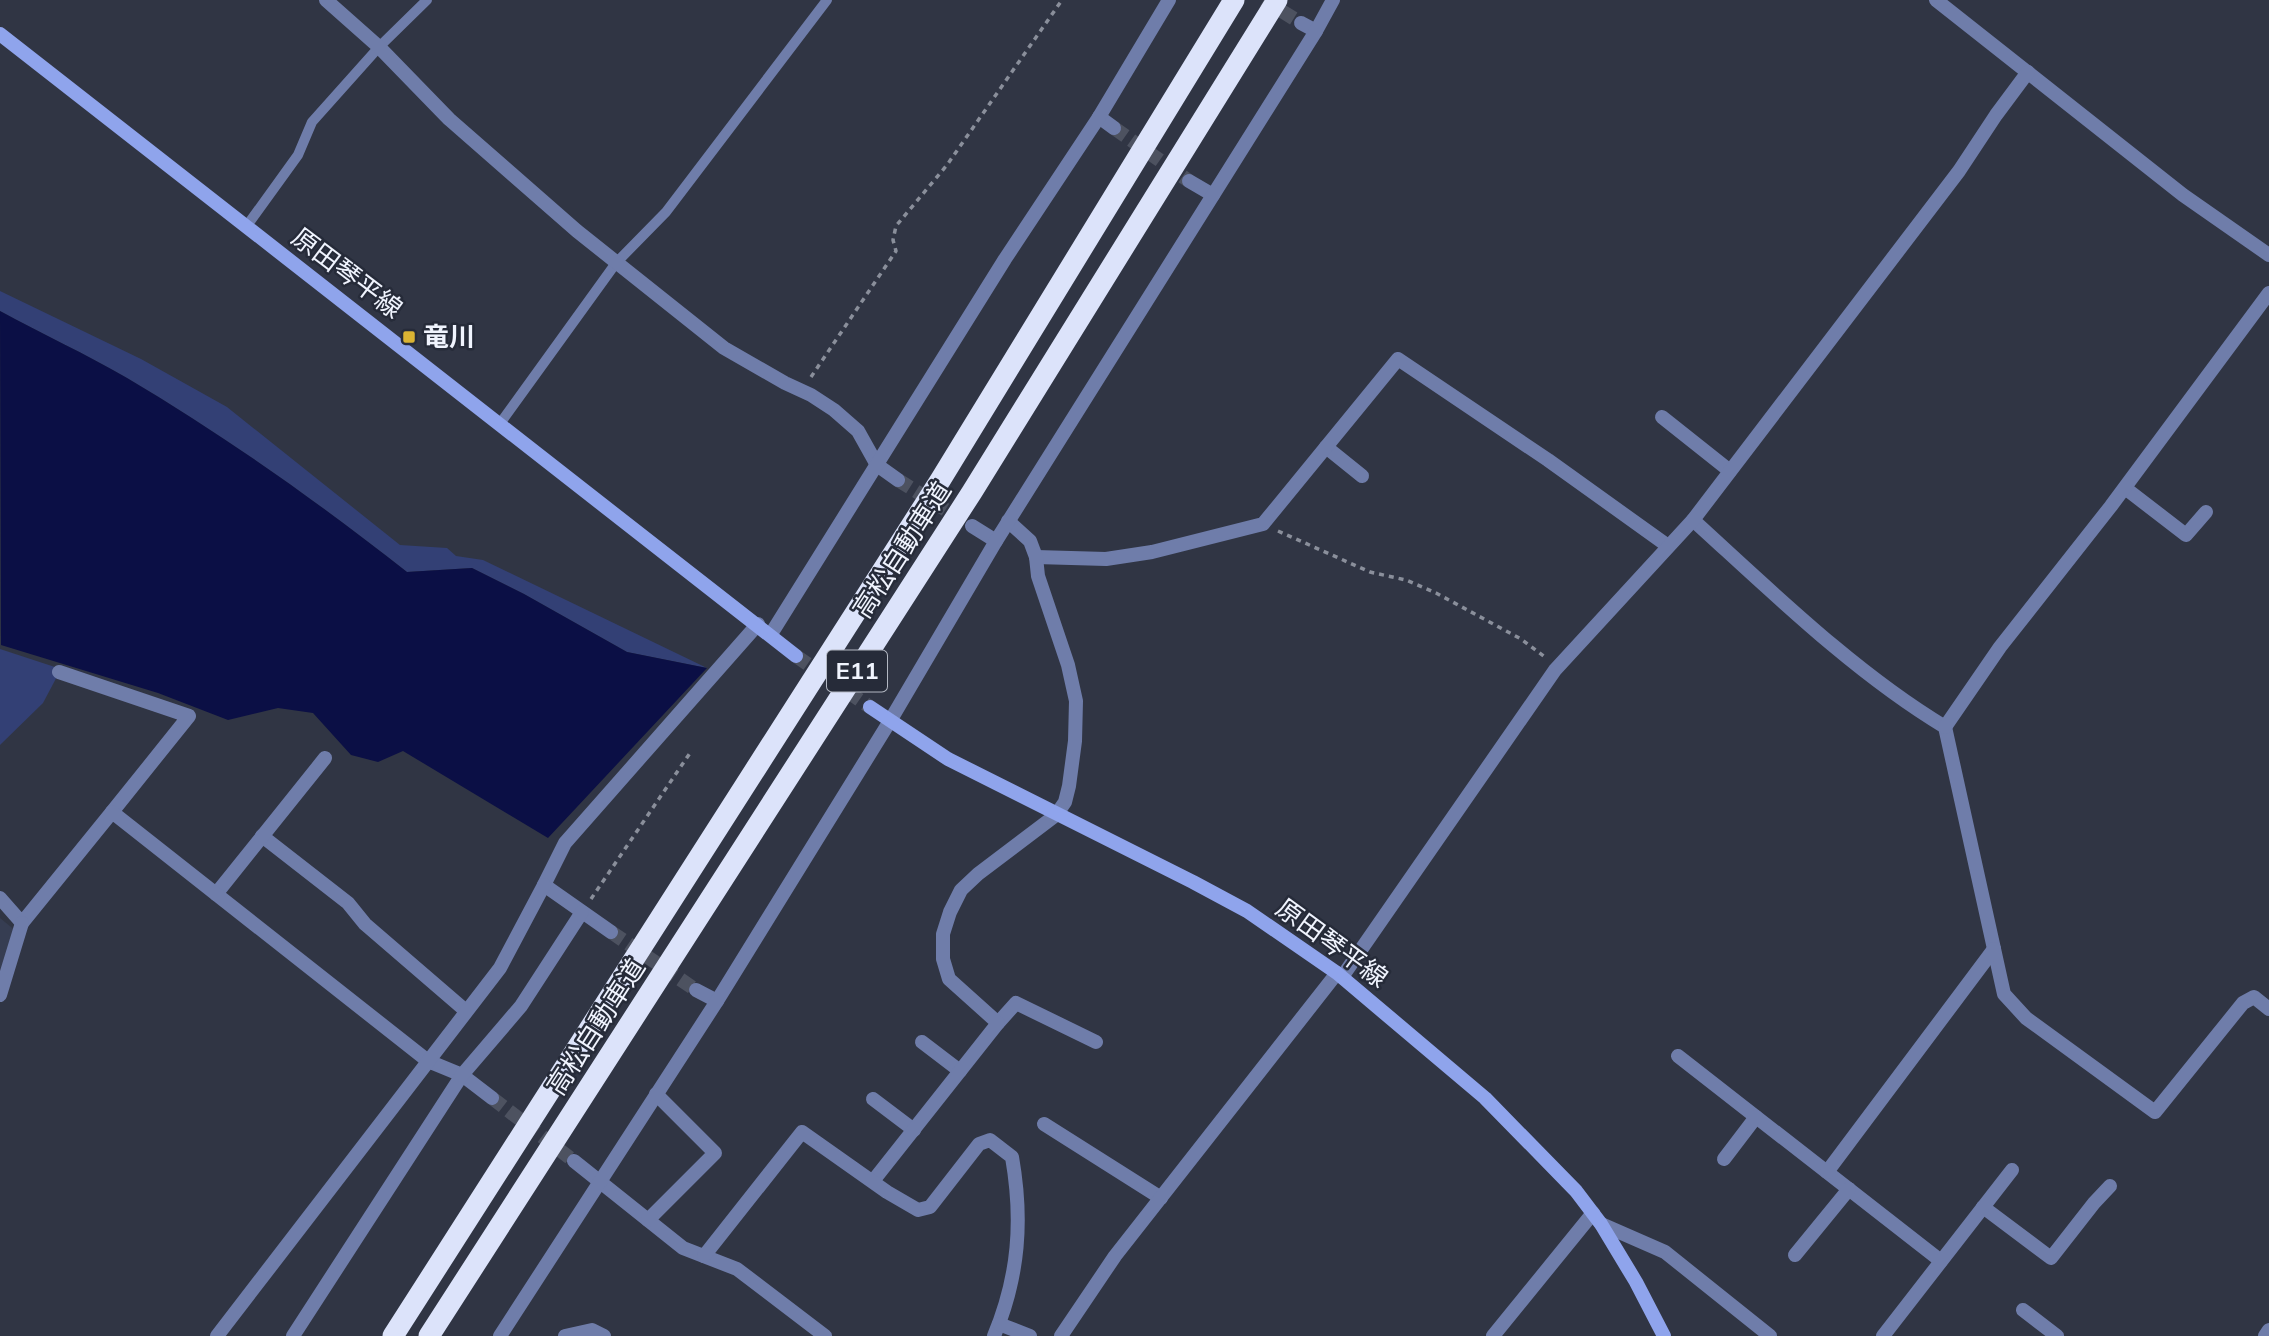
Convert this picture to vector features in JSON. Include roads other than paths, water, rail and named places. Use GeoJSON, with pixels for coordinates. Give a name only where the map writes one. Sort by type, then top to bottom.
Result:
{"type":"FeatureCollection","features":[{"type":"Feature","properties":{"kind":"highway","name":"高松自動車道"},"geometry":{"type":"LineString","coordinates":[[393,1336],[942,479],[1234,0]]}},
{"type":"Feature","properties":{"kind":"highway","name":"高松自動車道"},"geometry":{"type":"LineString","coordinates":[[429,1336],[972,492],[1277,0]]}},
{"type":"Feature","properties":{"kind":"main road","name":"原田琴平線"},"geometry":{"type":"LineString","coordinates":[[0,34],[796,656]]}},
{"type":"Feature","properties":{"kind":"main road","name":"原田琴平線"},"geometry":{"type":"LineString","coordinates":[[870,708],[948,760],[1247,911],[1340,975],[1485,1098],[1576,1191],[1597,1218],[1636,1282],[1664,1336]]}},
{"type":"Feature","properties":{"kind":"street"},"geometry":{"type":"LineString","coordinates":[[327,0],[379,47],[449,119],[616,263],[724,348],[834,410],[858,431],[877,465],[898,480]]}},
{"type":"Feature","properties":{"kind":"street"},"geometry":{"type":"LineString","coordinates":[[771,634],[1005,259],[1099,117],[1169,0]]}},
{"type":"Feature","properties":{"kind":"street"},"geometry":{"type":"LineString","coordinates":[[500,1336],[717,1001],[890,721],[1008,521],[1333,0]]}},
{"type":"Feature","properties":{"kind":"street"},"geometry":{"type":"LineString","coordinates":[[1936,0],[2183,195],[2269,255]]}},
{"type":"Feature","properties":{"kind":"street"},"geometry":{"type":"LineString","coordinates":[[1301,23],[1316,31]]}},
{"type":"Feature","properties":{"kind":"street"},"geometry":{"type":"LineString","coordinates":[[1061,1336],[1115,1256],[1340,975],[1557,667],[1693,520],[1959,172],[2028,72]]}},
{"type":"Feature","properties":{"kind":"street"},"geometry":{"type":"LineString","coordinates":[[1099,117],[1114,128]]}},
{"type":"Feature","properties":{"kind":"street"},"geometry":{"type":"LineString","coordinates":[[1189,181],[1213,195]]}},
{"type":"Feature","properties":{"kind":"street"},"geometry":{"type":"LineString","coordinates":[[2269,293],[2125,488],[2000,647],[1945,727],[2004,994],[2026,1018],[2155,1112],[2243,1003],[2255,997],[2269,1009]]}},
{"type":"Feature","properties":{"kind":"street"},"geometry":{"type":"LineString","coordinates":[[1036,557],[1106,559],[1129,556],[1264,524],[1398,359],[1548,460],[1668,546]]}},
{"type":"Feature","properties":{"kind":"street"},"geometry":{"type":"LineString","coordinates":[[1662,417],[1730,471]]}},
{"type":"Feature","properties":{"kind":"street"},"geometry":{"type":"LineString","coordinates":[[1326,447],[1362,476]]}},
{"type":"Feature","properties":{"kind":"street"},"geometry":{"type":"LineString","coordinates":[[2125,488],[2186,536],[2206,512]]}},
{"type":"Feature","properties":{"kind":"street"},"geometry":{"type":"LineString","coordinates":[[1693,520],[1792,609],[1905,704],[1945,727]]}},
{"type":"Feature","properties":{"kind":"street"},"geometry":{"type":"LineString","coordinates":[[998,1023],[949,979],[943,959],[943,934],[961,890],[1056,815],[1065,802],[1074,741],[1076,701],[1068,664],[1038,576],[1036,557],[1030,541],[1008,521]]}},
{"type":"Feature","properties":{"kind":"street"},"geometry":{"type":"LineString","coordinates":[[972,526],[996,541]]}},
{"type":"Feature","properties":{"kind":"street"},"geometry":{"type":"LineString","coordinates":[[218,1336],[500,968],[565,843],[758,624]]}},
{"type":"Feature","properties":{"kind":"street"},"geometry":{"type":"LineString","coordinates":[[0,995],[22,923],[189,716],[59,672]]}},
{"type":"Feature","properties":{"kind":"street"},"geometry":{"type":"LineString","coordinates":[[216,894],[325,758]]}},
{"type":"Feature","properties":{"kind":"street"},"geometry":{"type":"LineString","coordinates":[[112,812],[428,1060],[462,1075],[492,1098]]}},
{"type":"Feature","properties":{"kind":"street"},"geometry":{"type":"LineString","coordinates":[[262,836],[348,903],[365,924],[467,1011]]}},
{"type":"Feature","properties":{"kind":"street"},"geometry":{"type":"LineString","coordinates":[[544,885],[611,932]]}},
{"type":"Feature","properties":{"kind":"street"},"geometry":{"type":"LineString","coordinates":[[0,898],[22,923]]}},
{"type":"Feature","properties":{"kind":"street"},"geometry":{"type":"LineString","coordinates":[[293,1336],[462,1075],[521,1006],[582,912]]}},
{"type":"Feature","properties":{"kind":"street"},"geometry":{"type":"LineString","coordinates":[[1827,1172],[1994,949]]}},
{"type":"Feature","properties":{"kind":"street"},"geometry":{"type":"LineString","coordinates":[[695,990],[717,1001]]}},
{"type":"Feature","properties":{"kind":"street"},"geometry":{"type":"LineString","coordinates":[[873,1181],[1016,1003],[1096,1042]]}},
{"type":"Feature","properties":{"kind":"street"},"geometry":{"type":"LineString","coordinates":[[922,1042],[960,1071]]}},
{"type":"Feature","properties":{"kind":"street"},"geometry":{"type":"LineString","coordinates":[[1678,1056],[1941,1261]]}},
{"type":"Feature","properties":{"kind":"street"},"geometry":{"type":"LineString","coordinates":[[648,1220],[715,1153],[656,1094]]}},
{"type":"Feature","properties":{"kind":"street"},"geometry":{"type":"LineString","coordinates":[[873,1099],[914,1130]]}},
{"type":"Feature","properties":{"kind":"street"},"geometry":{"type":"LineString","coordinates":[[1724,1159],[1756,1117]]}},
{"type":"Feature","properties":{"kind":"street"},"geometry":{"type":"LineString","coordinates":[[1044,1124],[1161,1198]]}},
{"type":"Feature","properties":{"kind":"street"},"geometry":{"type":"LineString","coordinates":[[704,1256],[802,1132],[918,1210],[930,1207],[979,1143],[990,1140],[1012,1157],[1018,1189],[1020,1223],[1015,1264],[997,1330],[1030,1336]]}},
{"type":"Feature","properties":{"kind":"street"},"geometry":{"type":"LineString","coordinates":[[575,1161],[683,1248],[737,1269],[825,1336]]}},
{"type":"Feature","properties":{"kind":"street"},"geometry":{"type":"LineString","coordinates":[[1884,1336],[2012,1170]]}},
{"type":"Feature","properties":{"kind":"street"},"geometry":{"type":"LineString","coordinates":[[1983,1207],[2050,1258],[2110,1186]]}},
{"type":"Feature","properties":{"kind":"street"},"geometry":{"type":"LineString","coordinates":[[1795,1255],[1849,1189]]}},
{"type":"Feature","properties":{"kind":"street"},"geometry":{"type":"LineString","coordinates":[[1493,1336],[1597,1218],[1665,1252],[1770,1336]]}},
{"type":"Feature","properties":{"kind":"street"},"geometry":{"type":"LineString","coordinates":[[2024,1310],[2057,1336]]}},
{"type":"Feature","properties":{"kind":"street"},"geometry":{"type":"LineString","coordinates":[[565,1336],[592,1330],[604,1336]]}},
{"type":"Feature","properties":{"kind":"street"},"geometry":{"type":"LineString","coordinates":[[2265,1336],[2269,1330]]}},
{"type":"Feature","properties":{"kind":"lane"},"geometry":{"type":"LineString","coordinates":[[246,227],[298,155],[312,122],[379,47],[427,0]]}},
{"type":"Feature","properties":{"kind":"lane"},"geometry":{"type":"LineString","coordinates":[[499,425],[616,263],[666,212],[827,0]]}},
{"type":"Feature","properties":{"kind":"tunnel"},"geometry":{"type":"LineString","coordinates":[[1264,0],[1301,23]]}},
{"type":"Feature","properties":{"kind":"tunnel"},"geometry":{"type":"LineString","coordinates":[[1114,128],[1189,181]]}},
{"type":"Feature","properties":{"kind":"tunnel"},"geometry":{"type":"LineString","coordinates":[[898,480],[962,520]]}},
{"type":"Feature","properties":{"kind":"tunnel"},"geometry":{"type":"LineString","coordinates":[[796,656],[870,707]]}},
{"type":"Feature","properties":{"kind":"tunnel"},"geometry":{"type":"LineString","coordinates":[[611,932],[696,990]]}},
{"type":"Feature","properties":{"kind":"tunnel"},"geometry":{"type":"LineString","coordinates":[[492,1098],[574,1161]]}},
{"type":"Feature","properties":{"kind":"place","name":"竜川"},"geometry":{"type":"Point","coordinates":[409,337]}}]}
